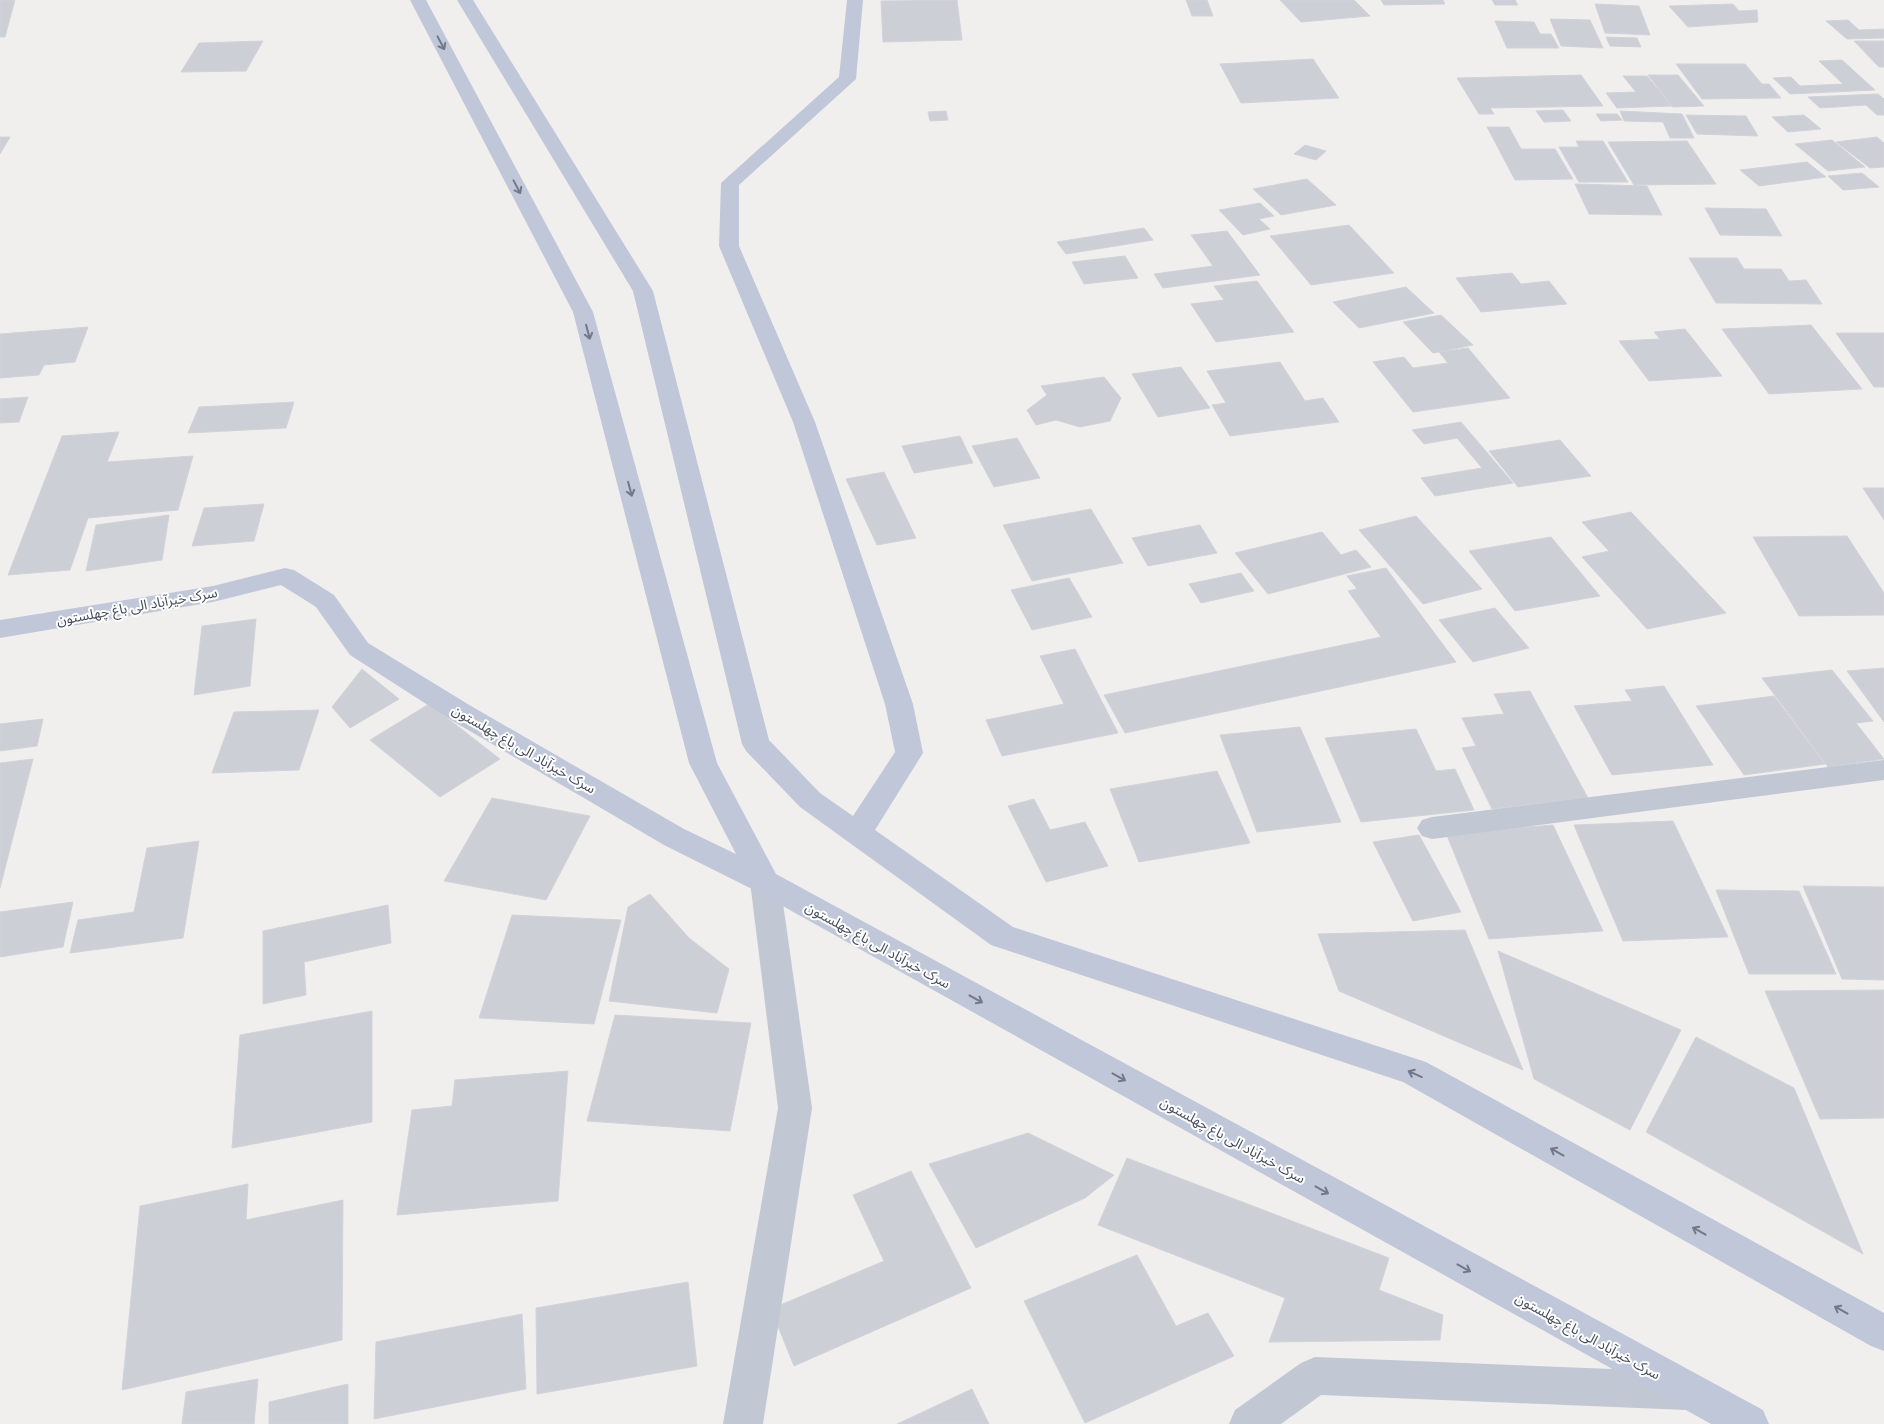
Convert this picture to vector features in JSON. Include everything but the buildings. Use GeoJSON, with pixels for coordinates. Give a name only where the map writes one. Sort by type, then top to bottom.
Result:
{"type":"FeatureCollection","features":[{"type":"Feature","properties":{"kind":"main road"},"geometry":{"type":"LineString","coordinates":[[465,0],[643,291],[756,744],[810,800],[1002,936],[1414,1072],[1884,1333]]}},
{"type":"Feature","properties":{"kind":"main road"},"geometry":{"type":"LineString","coordinates":[[855,0],[847,79],[730,183],[729,246],[804,422],[898,704],[904,729],[909,754],[857,834]]}},
{"type":"Feature","properties":{"kind":"main road"},"geometry":{"type":"LineString","coordinates":[[426,1],[583,312],[703,763],[765,882]]}},
{"type":"Feature","properties":{"kind":"main road","name":"سرک خیرآباد الی باغ چهلستون"},"geometry":{"type":"LineString","coordinates":[[0,630],[213,594],[284,576],[325,601],[359,649],[461,713],[666,832],[765,882],[1749,1424]]}},
{"type":"Feature","properties":{"kind":"street"},"geometry":{"type":"LineString","coordinates":[[1432,828],[1884,770]]}},
{"type":"Feature","properties":{"kind":"street"},"geometry":{"type":"LineString","coordinates":[[743,1424],[795,1108],[765,882]]}},
{"type":"Feature","properties":{"kind":"street"},"geometry":{"type":"LineString","coordinates":[[1249,1424],[1315,1376],[1688,1392]]}}]}
